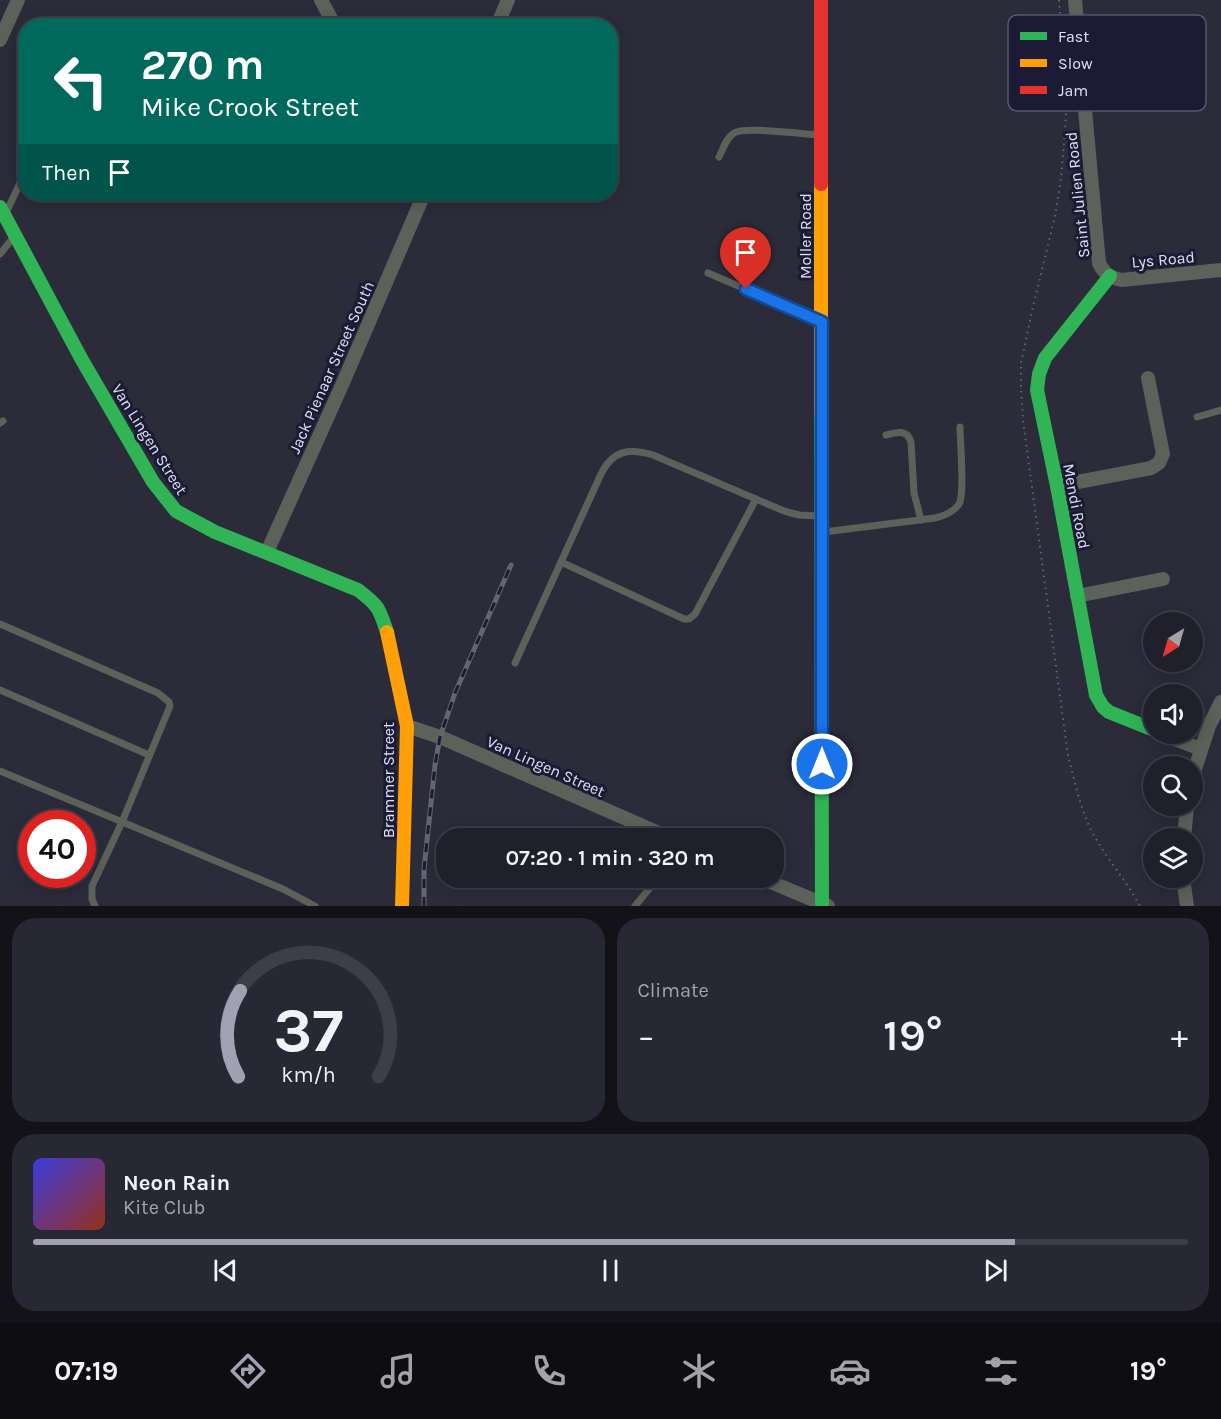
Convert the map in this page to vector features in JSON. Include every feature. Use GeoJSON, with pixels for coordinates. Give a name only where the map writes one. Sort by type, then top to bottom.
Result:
{"type":"FeatureCollection","features":[{"type":"Feature","properties":{"kind":"street"},"geometry":{"type":"LineString","coordinates":[[0,40],[18,0]]}},
{"type":"Feature","properties":{"kind":"street"},"geometry":{"type":"LineString","coordinates":[[321,0],[331,18]]}},
{"type":"Feature","properties":{"kind":"street"},"geometry":{"type":"LineString","coordinates":[[500,18],[508,0]]}},
{"type":"Feature","properties":{"kind":"street","name":"Moller Road"},"geometry":{"type":"LineString","coordinates":[[821,0],[821,532],[825,905]]}},
{"type":"Feature","properties":{"kind":"street","name":"Saint Julien Road"},"geometry":{"type":"LineString","coordinates":[[1075,0],[1076,15]]}},
{"type":"Feature","properties":{"kind":"street","name":"Saint Julien Road"},"geometry":{"type":"LineString","coordinates":[[1085,111],[1099,263],[1110,276]]}},
{"type":"Feature","properties":{"kind":"street","name":"Jack Pienaar Street South"},"geometry":{"type":"LineString","coordinates":[[267,552],[421,201]]}},
{"type":"Feature","properties":{"kind":"street","name":"Van Lingen Street"},"geometry":{"type":"LineString","coordinates":[[2,211],[88,370],[153,482],[176,511],[199,524],[358,590],[374,602],[383,620]]}},
{"type":"Feature","properties":{"kind":"street","name":"Lys Road"},"geometry":{"type":"LineString","coordinates":[[1110,276],[1122,280],[1221,270]]}},
{"type":"Feature","properties":{"kind":"street","name":"Mendi Road"},"geometry":{"type":"LineString","coordinates":[[1110,276],[1045,358],[1039,374],[1037,390],[1094,687],[1099,701],[1109,712],[1143,726]]}},
{"type":"Feature","properties":{"kind":"street"},"geometry":{"type":"LineString","coordinates":[[1057,486],[1151,468],[1159,463],[1163,454],[1148,378]]}},
{"type":"Feature","properties":{"kind":"street"},"geometry":{"type":"LineString","coordinates":[[1077,596],[1162,579]]}},
{"type":"Feature","properties":{"kind":"street","name":"Brammer Street"},"geometry":{"type":"LineString","coordinates":[[383,620],[407,726],[402,906]]}},
{"type":"Feature","properties":{"kind":"street"},"geometry":{"type":"LineString","coordinates":[[1199,756],[1209,726],[1221,702]]}},
{"type":"Feature","properties":{"kind":"street","name":"Van Lingen Street"},"geometry":{"type":"LineString","coordinates":[[407,726],[440,737],[647,828]]}},
{"type":"Feature","properties":{"kind":"street"},"geometry":{"type":"LineString","coordinates":[[1188,744],[1201,749]]}},
{"type":"Feature","properties":{"kind":"street"},"geometry":{"type":"LineString","coordinates":[[784,888],[825,905]]}},
{"type":"Feature","properties":{"kind":"street"},"geometry":{"type":"LineString","coordinates":[[1184,888],[1186,906]]}},
{"type":"Feature","properties":{"kind":"lane"},"geometry":{"type":"LineString","coordinates":[[719,157],[726,141],[734,132],[748,129],[821,135]]}},
{"type":"Feature","properties":{"kind":"lane"},"geometry":{"type":"LineString","coordinates":[[2,211],[18,184]]}},
{"type":"Feature","properties":{"kind":"lane"},"geometry":{"type":"LineString","coordinates":[[0,254],[15,236]]}},
{"type":"Feature","properties":{"kind":"lane"},"geometry":{"type":"LineString","coordinates":[[708,273],[822,322]]}},
{"type":"Feature","properties":{"kind":"lane"},"geometry":{"type":"LineString","coordinates":[[1197,417],[1221,410]]}},
{"type":"Feature","properties":{"kind":"lane"},"geometry":{"type":"LineString","coordinates":[[821,532],[921,520],[942,516],[951,511],[962,497],[960,427]]}},
{"type":"Feature","properties":{"kind":"lane"},"geometry":{"type":"LineString","coordinates":[[886,435],[901,432],[909,437],[915,493],[921,520]]}},
{"type":"Feature","properties":{"kind":"lane"},"geometry":{"type":"LineString","coordinates":[[515,663],[606,463],[623,452],[642,452],[653,455],[792,514],[821,516]]}},
{"type":"Feature","properties":{"kind":"lane"},"geometry":{"type":"LineString","coordinates":[[561,562],[684,619],[689,619],[695,614],[756,499]]}},
{"type":"Feature","properties":{"kind":"lane"},"geometry":{"type":"LineString","coordinates":[[0,624],[158,693],[167,698],[169,702],[170,706],[122,822],[92,886],[92,899],[95,906]]}},
{"type":"Feature","properties":{"kind":"lane"},"geometry":{"type":"LineString","coordinates":[[0,690],[149,755]]}},
{"type":"Feature","properties":{"kind":"lane"},"geometry":{"type":"LineString","coordinates":[[0,771],[283,889],[315,906]]}},
{"type":"Feature","properties":{"kind":"lane"},"geometry":{"type":"LineString","coordinates":[[635,906],[650,888]]}},
{"type":"Feature","properties":{"kind":"railway"},"geometry":{"type":"LineString","coordinates":[[424,906],[424,869],[440,737],[455,693],[511,565]]}},
{"type":"Feature","properties":{"kind":"traffic: fast"},"geometry":{"type":"LineString","coordinates":[[0,207],[82,360],[153,482],[176,511],[215,532],[358,590],[377,608],[387,632]]}},
{"type":"Feature","properties":{"kind":"traffic: fast"},"geometry":{"type":"LineString","coordinates":[[1110,276],[1045,358],[1039,374],[1037,390],[1096,695],[1109,712],[1143,726]]}},
{"type":"Feature","properties":{"kind":"traffic: fast"},"geometry":{"type":"LineString","coordinates":[[821,413],[822,903]]}},
{"type":"Feature","properties":{"kind":"traffic: slow"},"geometry":{"type":"LineString","coordinates":[[821,184],[821,413]]}},
{"type":"Feature","properties":{"kind":"traffic: slow"},"geometry":{"type":"LineString","coordinates":[[387,632],[407,726],[402,906]]}},
{"type":"Feature","properties":{"kind":"traffic: jam"},"geometry":{"type":"LineString","coordinates":[[821,0],[821,184]]}},
{"type":"Feature","properties":{"kind":"route"},"geometry":{"type":"LineString","coordinates":[[746,289],[822,322],[822,764]]}}]}
